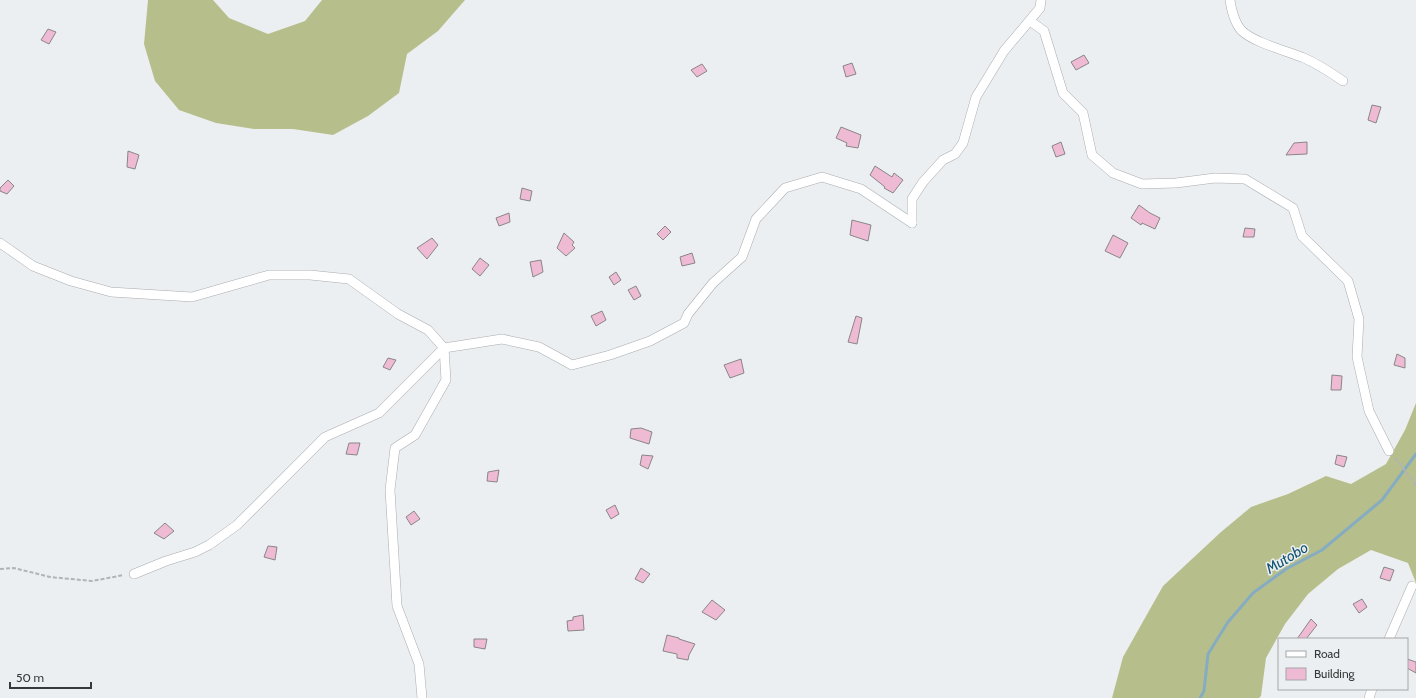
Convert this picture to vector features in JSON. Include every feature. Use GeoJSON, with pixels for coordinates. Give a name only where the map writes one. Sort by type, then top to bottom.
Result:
{"type":"FeatureCollection","features":[{"type":"Feature","properties":{"kind":"street"},"geometry":{"type":"LineString","coordinates":[[134,574],[166,561],[195,552],[209,545],[237,525],[325,437],[379,413],[444,348],[502,339],[539,348],[572,365],[610,355],[650,341],[684,323],[688,314],[712,283],[742,257],[756,219],[785,188],[822,177],[861,189],[912,223],[912,199],[933,170],[943,160],[955,154],[963,143],[976,97],[1004,50],[1040,8],[1042,0]]}},
{"type":"Feature","properties":{"kind":"street"},"geometry":{"type":"LineString","coordinates":[[1230,0],[1235,18],[1241,31],[1275,48],[1320,65],[1344,81]]}},
{"type":"Feature","properties":{"kind":"street"},"geometry":{"type":"LineString","coordinates":[[1030,21],[1044,31],[1063,93],[1083,113],[1092,156],[1112,173],[1142,184],[1176,183],[1214,178],[1245,179],[1293,208],[1302,236],[1348,281],[1359,319],[1357,357],[1369,411],[1389,451]]}},
{"type":"Feature","properties":{"kind":"street"},"geometry":{"type":"LineString","coordinates":[[0,243],[33,266],[70,281],[111,292],[192,297],[269,275],[310,275],[349,279],[398,314],[428,330],[444,348],[446,380],[415,435],[395,448],[390,490],[397,606],[419,664],[422,698]]}},
{"type":"Feature","properties":{"kind":"street"},"geometry":{"type":"LineString","coordinates":[[1389,638],[1412,586]]}},
{"type":"Feature","properties":{"kind":"path"},"geometry":{"type":"LineString","coordinates":[[1389,451],[1416,485]]}},
{"type":"Feature","properties":{"kind":"path"},"geometry":{"type":"LineString","coordinates":[[0,568],[14,568],[50,577],[92,581],[134,574]]}},
{"type":"Feature","properties":{"kind":"green space"},"geometry":{"type":"Polygon","coordinates":[[[148,0],[213,0],[229,18],[268,34],[305,21],[322,0],[465,0],[438,31],[407,54],[399,93],[368,116],[333,135],[293,129],[254,129],[216,123],[179,110],[155,81],[144,44],[148,0]]]}},
{"type":"Feature","properties":{"kind":"green space"},"geometry":{"type":"Polygon","coordinates":[[[1416,403],[1416,583],[1408,563],[1371,550],[1338,569],[1308,594],[1285,624],[1266,658],[1261,696],[1259,698],[1112,698],[1123,657],[1163,586],[1221,532],[1251,507],[1288,494],[1326,476],[1351,484],[1386,464],[1405,430],[1416,403]]]}},
{"type":"Feature","properties":{"kind":"building"},"geometry":{"type":"Polygon","coordinates":[[[48,29],[56,32],[49,44],[41,40],[48,29]]]}},
{"type":"Feature","properties":{"kind":"building"},"geometry":{"type":"Polygon","coordinates":[[[1084,55],[1089,63],[1076,70],[1071,62],[1084,55]]]}},
{"type":"Feature","properties":{"kind":"building"},"geometry":{"type":"Polygon","coordinates":[[[852,63],[856,74],[846,77],[843,66],[852,63]]]}},
{"type":"Feature","properties":{"kind":"building"},"geometry":{"type":"Polygon","coordinates":[[[702,64],[707,71],[697,77],[691,70],[702,64]]]}},
{"type":"Feature","properties":{"kind":"building"},"geometry":{"type":"Polygon","coordinates":[[[1372,105],[1381,107],[1376,123],[1368,120],[1372,105]]]}},
{"type":"Feature","properties":{"kind":"building"},"geometry":{"type":"Polygon","coordinates":[[[841,127],[861,135],[858,148],[846,146],[847,143],[836,138],[841,127]]]}},
{"type":"Feature","properties":{"kind":"building"},"geometry":{"type":"Polygon","coordinates":[[[1061,142],[1065,154],[1056,157],[1052,146],[1061,142]]]}},
{"type":"Feature","properties":{"kind":"building"},"geometry":{"type":"Polygon","coordinates":[[[1307,142],[1307,154],[1286,155],[1294,143],[1307,142]]]}},
{"type":"Feature","properties":{"kind":"building"},"geometry":{"type":"Polygon","coordinates":[[[128,151],[139,155],[135,169],[127,167],[128,151]]]}},
{"type":"Feature","properties":{"kind":"building"},"geometry":{"type":"Polygon","coordinates":[[[875,166],[892,177],[894,173],[903,180],[893,193],[884,188],[885,187],[870,175],[875,166]]]}},
{"type":"Feature","properties":{"kind":"building"},"geometry":{"type":"Polygon","coordinates":[[[8,180],[14,186],[7,194],[0,191],[0,188],[8,180]]]}},
{"type":"Feature","properties":{"kind":"building"},"geometry":{"type":"Polygon","coordinates":[[[522,188],[532,191],[530,201],[520,199],[522,188]]]}},
{"type":"Feature","properties":{"kind":"building"},"geometry":{"type":"Polygon","coordinates":[[[1139,205],[1160,218],[1155,229],[1142,223],[1141,225],[1131,218],[1139,205]]]}},
{"type":"Feature","properties":{"kind":"building"},"geometry":{"type":"Polygon","coordinates":[[[509,213],[510,222],[499,226],[496,218],[509,213]]]}},
{"type":"Feature","properties":{"kind":"building"},"geometry":{"type":"Polygon","coordinates":[[[852,220],[871,225],[868,241],[850,235],[852,220]]]}},
{"type":"Feature","properties":{"kind":"building"},"geometry":{"type":"Polygon","coordinates":[[[665,226],[671,232],[663,240],[657,234],[665,226]]]}},
{"type":"Feature","properties":{"kind":"building"},"geometry":{"type":"Polygon","coordinates":[[[1245,228],[1255,229],[1254,237],[1243,237],[1245,228]]]}},
{"type":"Feature","properties":{"kind":"building"},"geometry":{"type":"Polygon","coordinates":[[[564,233],[574,242],[572,245],[575,248],[566,256],[557,248],[564,233]]]}},
{"type":"Feature","properties":{"kind":"building"},"geometry":{"type":"Polygon","coordinates":[[[1113,235],[1128,243],[1120,258],[1105,251],[1113,235]]]}},
{"type":"Feature","properties":{"kind":"building"},"geometry":{"type":"Polygon","coordinates":[[[432,238],[438,245],[427,259],[417,248],[432,238]]]}},
{"type":"Feature","properties":{"kind":"building"},"geometry":{"type":"Polygon","coordinates":[[[692,253],[695,263],[682,266],[680,257],[692,253]]]}},
{"type":"Feature","properties":{"kind":"building"},"geometry":{"type":"Polygon","coordinates":[[[480,258],[489,265],[480,276],[472,269],[480,258]]]}},
{"type":"Feature","properties":{"kind":"building"},"geometry":{"type":"Polygon","coordinates":[[[541,260],[543,272],[533,277],[530,262],[541,260]]]}},
{"type":"Feature","properties":{"kind":"building"},"geometry":{"type":"Polygon","coordinates":[[[616,272],[621,280],[614,285],[609,277],[616,272]]]}},
{"type":"Feature","properties":{"kind":"building"},"geometry":{"type":"Polygon","coordinates":[[[636,286],[641,296],[634,300],[628,290],[636,286]]]}},
{"type":"Feature","properties":{"kind":"building"},"geometry":{"type":"Polygon","coordinates":[[[602,311],[606,320],[596,326],[591,316],[602,311]]]}},
{"type":"Feature","properties":{"kind":"building"},"geometry":{"type":"Polygon","coordinates":[[[856,316],[862,318],[857,344],[848,342],[856,316]]]}},
{"type":"Feature","properties":{"kind":"building"},"geometry":{"type":"Polygon","coordinates":[[[1397,354],[1405,358],[1405,368],[1394,365],[1397,354]]]}},
{"type":"Feature","properties":{"kind":"building"},"geometry":{"type":"Polygon","coordinates":[[[388,358],[396,360],[390,370],[383,367],[388,358]]]}},
{"type":"Feature","properties":{"kind":"building"},"geometry":{"type":"Polygon","coordinates":[[[741,359],[744,373],[730,378],[724,365],[741,359]]]}},
{"type":"Feature","properties":{"kind":"building"},"geometry":{"type":"Polygon","coordinates":[[[1332,375],[1342,376],[1341,390],[1331,390],[1332,375]]]}},
{"type":"Feature","properties":{"kind":"building"},"geometry":{"type":"Polygon","coordinates":[[[641,428],[652,432],[649,444],[630,438],[631,429],[641,428]]]}},
{"type":"Feature","properties":{"kind":"building"},"geometry":{"type":"Polygon","coordinates":[[[349,443],[360,443],[357,455],[346,454],[349,443]]]}},
{"type":"Feature","properties":{"kind":"building"},"geometry":{"type":"Polygon","coordinates":[[[642,455],[653,456],[648,469],[640,465],[642,455]]]}},
{"type":"Feature","properties":{"kind":"building"},"geometry":{"type":"Polygon","coordinates":[[[1337,455],[1347,457],[1344,467],[1335,464],[1337,455]]]}},
{"type":"Feature","properties":{"kind":"building"},"geometry":{"type":"Polygon","coordinates":[[[499,470],[497,482],[487,481],[488,472],[499,470]]]}},
{"type":"Feature","properties":{"kind":"building"},"geometry":{"type":"Polygon","coordinates":[[[615,505],[619,514],[611,519],[606,510],[615,505]]]}},
{"type":"Feature","properties":{"kind":"building"},"geometry":{"type":"Polygon","coordinates":[[[414,511],[420,519],[411,525],[406,517],[414,511]]]}},
{"type":"Feature","properties":{"kind":"building"},"geometry":{"type":"Polygon","coordinates":[[[165,523],[174,531],[164,539],[154,533],[165,523]]]}},
{"type":"Feature","properties":{"kind":"building"},"geometry":{"type":"Polygon","coordinates":[[[268,546],[277,547],[275,560],[264,557],[268,546]]]}},
{"type":"Feature","properties":{"kind":"building"},"geometry":{"type":"Polygon","coordinates":[[[1384,567],[1394,570],[1390,581],[1380,578],[1384,567]]]}},
{"type":"Feature","properties":{"kind":"building"},"geometry":{"type":"Polygon","coordinates":[[[641,568],[650,574],[643,583],[635,579],[641,568]]]}},
{"type":"Feature","properties":{"kind":"building"},"geometry":{"type":"Polygon","coordinates":[[[1362,599],[1367,607],[1359,613],[1353,604],[1362,599]]]}},
{"type":"Feature","properties":{"kind":"building"},"geometry":{"type":"Polygon","coordinates":[[[712,600],[725,610],[716,620],[702,612],[712,600]]]}},
{"type":"Feature","properties":{"kind":"building"},"geometry":{"type":"Polygon","coordinates":[[[583,615],[584,630],[568,631],[567,621],[573,620],[573,617],[583,615]]]}},
{"type":"Feature","properties":{"kind":"building"},"geometry":{"type":"Polygon","coordinates":[[[1311,619],[1317,625],[1307,638],[1298,638],[1311,619]]]}},
{"type":"Feature","properties":{"kind":"building"},"geometry":{"type":"Polygon","coordinates":[[[667,635],[695,644],[688,660],[677,658],[677,654],[663,651],[667,635]]]}},
{"type":"Feature","properties":{"kind":"building"},"geometry":{"type":"Polygon","coordinates":[[[474,639],[487,639],[485,649],[474,647],[474,639]]]}},
{"type":"Feature","properties":{"kind":"building"},"geometry":{"type":"Polygon","coordinates":[[[1408,659],[1416,662],[1416,673],[1408,669],[1408,659]]]}},
{"type":"Feature","properties":{"kind":"waterway","name":"Mutobo"},"geometry":{"type":"LineString","coordinates":[[1200,698],[1204,691],[1208,654],[1228,622],[1253,593],[1286,569],[1322,550],[1382,500],[1416,454]]}}]}
